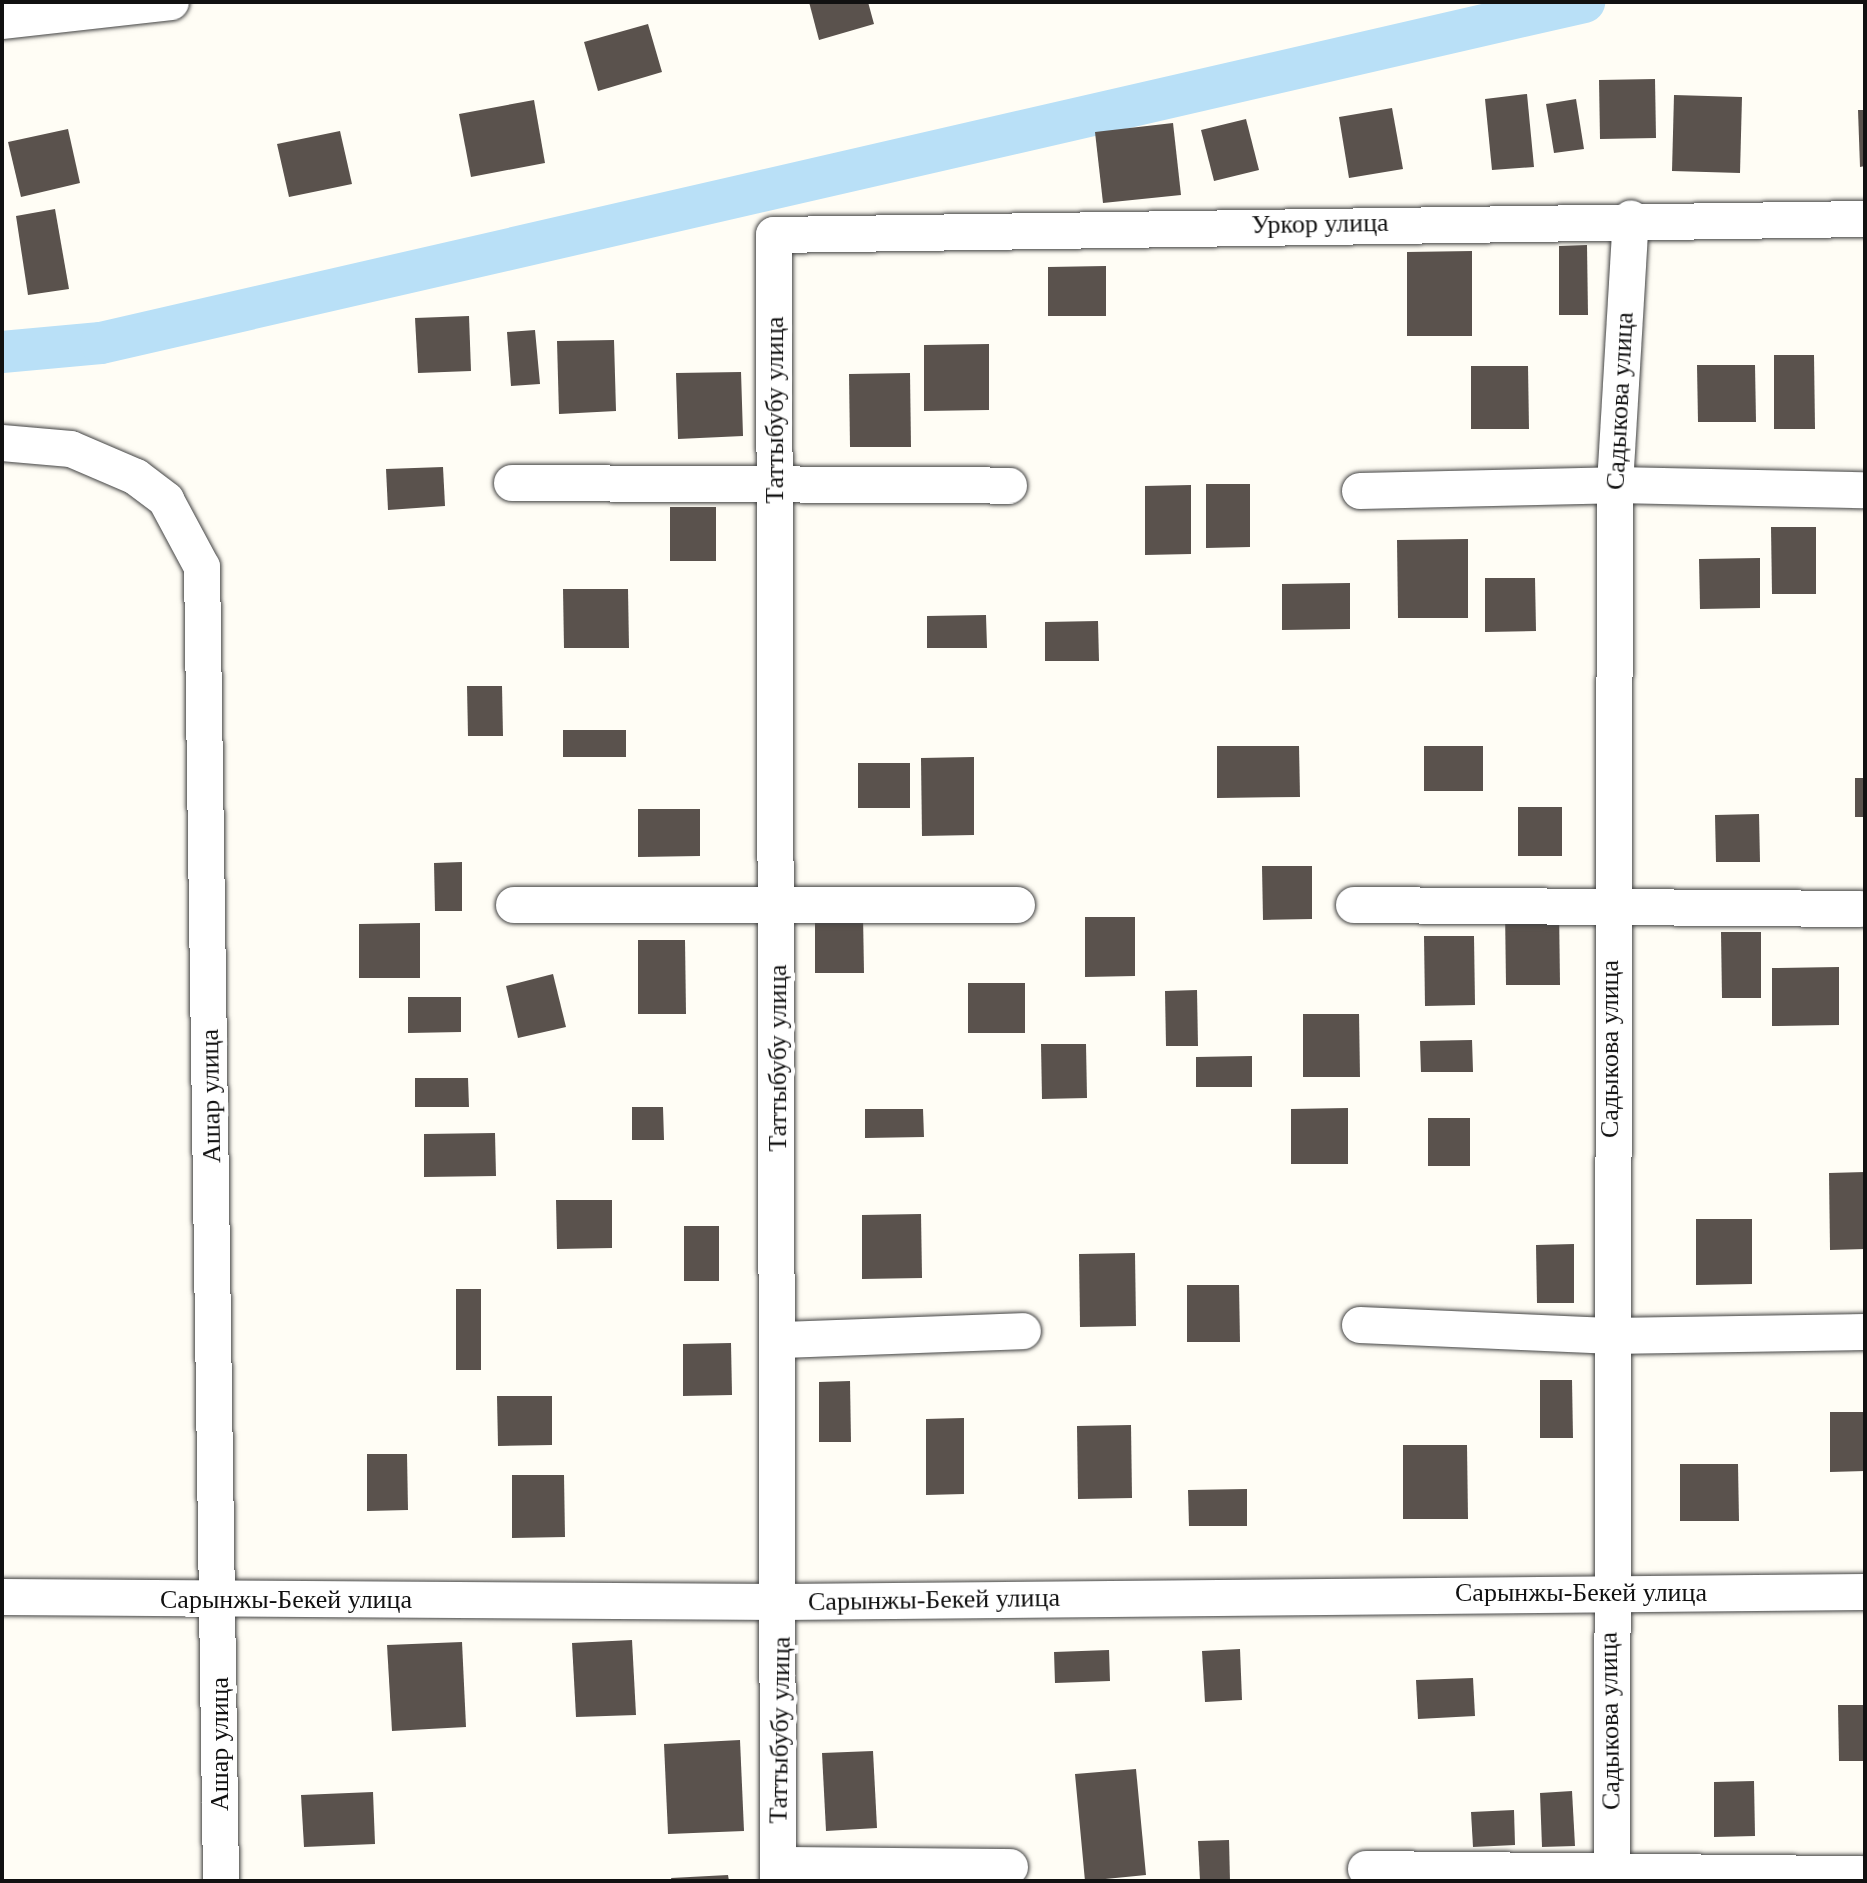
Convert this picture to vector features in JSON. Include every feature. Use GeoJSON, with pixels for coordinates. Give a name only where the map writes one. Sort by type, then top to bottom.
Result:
{"type":"FeatureCollection","features":[{"type":"Feature","properties":{"kind":"street"},"geometry":{"type":"LineString","coordinates":[[2,21],[171,2]]}},
{"type":"Feature","properties":{"kind":"street","name":"Уркор улица"},"geometry":{"type":"LineString","coordinates":[[774,235],[1631,218],[1865,219]]}},
{"type":"Feature","properties":{"kind":"street","name":"Садыкова улица"},"geometry":{"type":"LineString","coordinates":[[1612,1876],[1609,1592],[1610,910],[1615,485],[1631,218]]}},
{"type":"Feature","properties":{"kind":"street","name":"Таттыбубу улица"},"geometry":{"type":"LineString","coordinates":[[774,235],[781,1602],[778,1873]]}},
{"type":"Feature","properties":{"kind":"street","name":"Ашар улица"},"geometry":{"type":"LineString","coordinates":[[2,443],[71,449],[136,477],[166,500],[202,567],[221,1881]]}},
{"type":"Feature","properties":{"kind":"street"},"geometry":{"type":"LineString","coordinates":[[512,483],[775,487],[1009,486]]}},
{"type":"Feature","properties":{"kind":"street"},"geometry":{"type":"LineString","coordinates":[[1360,491],[1615,485],[1862,490]]}},
{"type":"Feature","properties":{"kind":"street"},"geometry":{"type":"LineString","coordinates":[[514,905],[1017,905]]}},
{"type":"Feature","properties":{"kind":"street"},"geometry":{"type":"LineString","coordinates":[[1354,905],[1610,910],[1860,909]]}},
{"type":"Feature","properties":{"kind":"street"},"geometry":{"type":"LineString","coordinates":[[1360,1325],[1609,1336],[1865,1332]]}},
{"type":"Feature","properties":{"kind":"street"},"geometry":{"type":"LineString","coordinates":[[780,1340],[1023,1331]]}},
{"type":"Feature","properties":{"kind":"street","name":"Сарынжы-Бекей улица"},"geometry":{"type":"LineString","coordinates":[[2,1597],[219,1601],[781,1602],[1865,1592]]}},
{"type":"Feature","properties":{"kind":"street"},"geometry":{"type":"LineString","coordinates":[[778,1873],[1010,1867]]}},
{"type":"Feature","properties":{"kind":"street"},"geometry":{"type":"LineString","coordinates":[[1366,1869],[1612,1876],[1861,1874]]}},
{"type":"Feature","properties":{"kind":"building"},"geometry":{"type":"Polygon","coordinates":[[[809,2],[868,2],[874,24],[819,40],[809,2]]]}},
{"type":"Feature","properties":{"kind":"building"},"geometry":{"type":"Polygon","coordinates":[[[648,24],[662,72],[598,91],[584,42],[648,24]]]}},
{"type":"Feature","properties":{"kind":"building"},"geometry":{"type":"Polygon","coordinates":[[[1655,79],[1656,138],[1600,139],[1599,80],[1655,79]]]}},
{"type":"Feature","properties":{"kind":"building"},"geometry":{"type":"Polygon","coordinates":[[[1527,94],[1534,167],[1492,170],[1485,99],[1527,94]]]}},
{"type":"Feature","properties":{"kind":"building"},"geometry":{"type":"Polygon","coordinates":[[[1674,95],[1742,97],[1740,173],[1672,171],[1674,95]]]}},
{"type":"Feature","properties":{"kind":"building"},"geometry":{"type":"Polygon","coordinates":[[[1576,99],[1584,149],[1554,153],[1546,104],[1576,99]]]}},
{"type":"Feature","properties":{"kind":"building"},"geometry":{"type":"Polygon","coordinates":[[[534,100],[545,163],[471,177],[459,114],[534,100]]]}},
{"type":"Feature","properties":{"kind":"building"},"geometry":{"type":"Polygon","coordinates":[[[1392,108],[1403,169],[1349,178],[1339,117],[1392,108]]]}},
{"type":"Feature","properties":{"kind":"building"},"geometry":{"type":"Polygon","coordinates":[[[1858,110],[1865,110],[1865,166],[1860,167],[1858,110]]]}},
{"type":"Feature","properties":{"kind":"building"},"geometry":{"type":"Polygon","coordinates":[[[1246,119],[1259,170],[1214,181],[1201,130],[1246,119]]]}},
{"type":"Feature","properties":{"kind":"building"},"geometry":{"type":"Polygon","coordinates":[[[1173,123],[1181,195],[1103,203],[1095,132],[1173,123]]]}},
{"type":"Feature","properties":{"kind":"building"},"geometry":{"type":"Polygon","coordinates":[[[68,129],[80,183],[21,197],[8,142],[68,129]]]}},
{"type":"Feature","properties":{"kind":"building"},"geometry":{"type":"Polygon","coordinates":[[[340,131],[352,184],[289,197],[277,144],[340,131]]]}},
{"type":"Feature","properties":{"kind":"building"},"geometry":{"type":"Polygon","coordinates":[[[55,209],[69,289],[28,295],[16,216],[55,209]]]}},
{"type":"Feature","properties":{"kind":"building"},"geometry":{"type":"Polygon","coordinates":[[[1587,245],[1588,315],[1559,315],[1559,246],[1587,245]]]}},
{"type":"Feature","properties":{"kind":"building"},"geometry":{"type":"Polygon","coordinates":[[[1472,251],[1472,336],[1407,336],[1407,252],[1472,251]]]}},
{"type":"Feature","properties":{"kind":"building"},"geometry":{"type":"Polygon","coordinates":[[[1106,266],[1106,316],[1048,316],[1048,267],[1106,266]]]}},
{"type":"Feature","properties":{"kind":"building"},"geometry":{"type":"Polygon","coordinates":[[[469,316],[471,371],[418,373],[415,318],[469,316]]]}},
{"type":"Feature","properties":{"kind":"building"},"geometry":{"type":"Polygon","coordinates":[[[535,330],[540,384],[511,386],[507,332],[535,330]]]}},
{"type":"Feature","properties":{"kind":"building"},"geometry":{"type":"Polygon","coordinates":[[[614,340],[616,411],[559,414],[557,341],[614,340]]]}},
{"type":"Feature","properties":{"kind":"building"},"geometry":{"type":"Polygon","coordinates":[[[989,344],[989,410],[924,411],[924,345],[989,344]]]}},
{"type":"Feature","properties":{"kind":"building"},"geometry":{"type":"Polygon","coordinates":[[[1774,355],[1814,355],[1815,429],[1774,429],[1774,355]]]}},
{"type":"Feature","properties":{"kind":"building"},"geometry":{"type":"Polygon","coordinates":[[[1697,365],[1755,365],[1756,422],[1698,422],[1697,365]]]}},
{"type":"Feature","properties":{"kind":"building"},"geometry":{"type":"Polygon","coordinates":[[[1471,366],[1528,366],[1529,429],[1471,429],[1471,366]]]}},
{"type":"Feature","properties":{"kind":"building"},"geometry":{"type":"Polygon","coordinates":[[[741,372],[743,436],[678,439],[676,373],[741,372]]]}},
{"type":"Feature","properties":{"kind":"building"},"geometry":{"type":"Polygon","coordinates":[[[910,373],[911,447],[850,447],[849,374],[910,373]]]}},
{"type":"Feature","properties":{"kind":"building"},"geometry":{"type":"Polygon","coordinates":[[[443,467],[445,506],[388,510],[386,469],[443,467]]]}},
{"type":"Feature","properties":{"kind":"building"},"geometry":{"type":"Polygon","coordinates":[[[1206,484],[1250,484],[1250,547],[1206,548],[1206,484]]]}},
{"type":"Feature","properties":{"kind":"building"},"geometry":{"type":"Polygon","coordinates":[[[1191,485],[1191,554],[1145,555],[1145,486],[1191,485]]]}},
{"type":"Feature","properties":{"kind":"building"},"geometry":{"type":"Polygon","coordinates":[[[670,507],[716,507],[716,561],[670,561],[670,507]]]}},
{"type":"Feature","properties":{"kind":"building"},"geometry":{"type":"Polygon","coordinates":[[[1771,527],[1816,527],[1816,594],[1772,594],[1771,527]]]}},
{"type":"Feature","properties":{"kind":"building"},"geometry":{"type":"Polygon","coordinates":[[[1468,539],[1468,618],[1398,618],[1397,540],[1468,539]]]}},
{"type":"Feature","properties":{"kind":"building"},"geometry":{"type":"Polygon","coordinates":[[[1760,558],[1760,608],[1700,609],[1699,559],[1760,558]]]}},
{"type":"Feature","properties":{"kind":"building"},"geometry":{"type":"Polygon","coordinates":[[[1485,578],[1535,578],[1536,631],[1485,632],[1485,578]]]}},
{"type":"Feature","properties":{"kind":"building"},"geometry":{"type":"Polygon","coordinates":[[[1350,583],[1350,629],[1282,630],[1282,584],[1350,583]]]}},
{"type":"Feature","properties":{"kind":"building"},"geometry":{"type":"Polygon","coordinates":[[[563,589],[628,589],[629,648],[564,648],[563,589]]]}},
{"type":"Feature","properties":{"kind":"building"},"geometry":{"type":"Polygon","coordinates":[[[986,615],[987,648],[927,648],[927,616],[986,615]]]}},
{"type":"Feature","properties":{"kind":"building"},"geometry":{"type":"Polygon","coordinates":[[[1098,621],[1099,661],[1045,661],[1045,622],[1098,621]]]}},
{"type":"Feature","properties":{"kind":"building"},"geometry":{"type":"Polygon","coordinates":[[[467,686],[502,686],[503,736],[468,736],[467,686]]]}},
{"type":"Feature","properties":{"kind":"building"},"geometry":{"type":"Polygon","coordinates":[[[563,730],[626,730],[626,757],[563,757],[563,730]]]}},
{"type":"Feature","properties":{"kind":"building"},"geometry":{"type":"Polygon","coordinates":[[[1217,746],[1299,746],[1300,797],[1217,798],[1217,746]]]}},
{"type":"Feature","properties":{"kind":"building"},"geometry":{"type":"Polygon","coordinates":[[[1424,746],[1483,746],[1483,791],[1424,791],[1424,746]]]}},
{"type":"Feature","properties":{"kind":"building"},"geometry":{"type":"Polygon","coordinates":[[[974,757],[974,835],[922,836],[921,758],[974,757]]]}},
{"type":"Feature","properties":{"kind":"building"},"geometry":{"type":"Polygon","coordinates":[[[858,763],[910,763],[910,808],[858,808],[858,763]]]}},
{"type":"Feature","properties":{"kind":"building"},"geometry":{"type":"Polygon","coordinates":[[[1855,778],[1865,778],[1865,817],[1855,817],[1855,778]]]}},
{"type":"Feature","properties":{"kind":"building"},"geometry":{"type":"Polygon","coordinates":[[[1518,807],[1562,807],[1562,856],[1518,856],[1518,807]]]}},
{"type":"Feature","properties":{"kind":"building"},"geometry":{"type":"Polygon","coordinates":[[[638,809],[700,809],[700,856],[638,857],[638,809]]]}},
{"type":"Feature","properties":{"kind":"building"},"geometry":{"type":"Polygon","coordinates":[[[1759,814],[1760,862],[1716,862],[1715,815],[1759,814]]]}},
{"type":"Feature","properties":{"kind":"building"},"geometry":{"type":"Polygon","coordinates":[[[462,862],[462,911],[435,911],[434,863],[462,862]]]}},
{"type":"Feature","properties":{"kind":"building"},"geometry":{"type":"Polygon","coordinates":[[[1262,866],[1312,866],[1312,919],[1263,920],[1262,866]]]}},
{"type":"Feature","properties":{"kind":"building"},"geometry":{"type":"Polygon","coordinates":[[[1559,908],[1560,985],[1506,985],[1505,909],[1559,908]]]}},
{"type":"Feature","properties":{"kind":"building"},"geometry":{"type":"Polygon","coordinates":[[[815,915],[863,915],[864,973],[815,973],[815,915]]]}},
{"type":"Feature","properties":{"kind":"building"},"geometry":{"type":"Polygon","coordinates":[[[1085,917],[1135,917],[1135,976],[1085,977],[1085,917]]]}},
{"type":"Feature","properties":{"kind":"building"},"geometry":{"type":"Polygon","coordinates":[[[420,923],[420,978],[359,978],[359,924],[420,923]]]}},
{"type":"Feature","properties":{"kind":"building"},"geometry":{"type":"Polygon","coordinates":[[[1721,932],[1761,932],[1761,998],[1722,998],[1721,932]]]}},
{"type":"Feature","properties":{"kind":"building"},"geometry":{"type":"Polygon","coordinates":[[[1424,936],[1474,936],[1475,1005],[1425,1006],[1424,936]]]}},
{"type":"Feature","properties":{"kind":"building"},"geometry":{"type":"Polygon","coordinates":[[[638,940],[685,940],[686,1014],[638,1014],[638,940]]]}},
{"type":"Feature","properties":{"kind":"building"},"geometry":{"type":"Polygon","coordinates":[[[1839,967],[1839,1025],[1772,1026],[1772,968],[1839,967]]]}},
{"type":"Feature","properties":{"kind":"building"},"geometry":{"type":"Polygon","coordinates":[[[553,974],[566,1027],[518,1038],[506,986],[553,974]]]}},
{"type":"Feature","properties":{"kind":"building"},"geometry":{"type":"Polygon","coordinates":[[[968,983],[1025,983],[1025,1033],[968,1033],[968,983]]]}},
{"type":"Feature","properties":{"kind":"building"},"geometry":{"type":"Polygon","coordinates":[[[1197,990],[1198,1046],[1166,1046],[1165,991],[1197,990]]]}},
{"type":"Feature","properties":{"kind":"building"},"geometry":{"type":"Polygon","coordinates":[[[408,997],[461,997],[461,1032],[408,1033],[408,997]]]}},
{"type":"Feature","properties":{"kind":"building"},"geometry":{"type":"Polygon","coordinates":[[[1303,1014],[1359,1014],[1360,1077],[1303,1077],[1303,1014]]]}},
{"type":"Feature","properties":{"kind":"building"},"geometry":{"type":"Polygon","coordinates":[[[1472,1040],[1473,1072],[1421,1072],[1420,1041],[1472,1040]]]}},
{"type":"Feature","properties":{"kind":"building"},"geometry":{"type":"Polygon","coordinates":[[[1041,1044],[1086,1044],[1087,1098],[1042,1099],[1041,1044]]]}},
{"type":"Feature","properties":{"kind":"building"},"geometry":{"type":"Polygon","coordinates":[[[1252,1056],[1252,1087],[1196,1087],[1196,1057],[1252,1056]]]}},
{"type":"Feature","properties":{"kind":"building"},"geometry":{"type":"Polygon","coordinates":[[[415,1078],[468,1078],[469,1107],[415,1107],[415,1078]]]}},
{"type":"Feature","properties":{"kind":"building"},"geometry":{"type":"Polygon","coordinates":[[[632,1107],[663,1107],[664,1140],[632,1140],[632,1107]]]}},
{"type":"Feature","properties":{"kind":"building"},"geometry":{"type":"Polygon","coordinates":[[[1348,1108],[1348,1164],[1291,1164],[1291,1109],[1348,1108]]]}},
{"type":"Feature","properties":{"kind":"building"},"geometry":{"type":"Polygon","coordinates":[[[865,1109],[923,1109],[924,1137],[865,1138],[865,1109]]]}},
{"type":"Feature","properties":{"kind":"building"},"geometry":{"type":"Polygon","coordinates":[[[1428,1118],[1470,1118],[1470,1166],[1428,1166],[1428,1118]]]}},
{"type":"Feature","properties":{"kind":"building"},"geometry":{"type":"Polygon","coordinates":[[[495,1133],[496,1176],[424,1177],[424,1134],[495,1133]]]}},
{"type":"Feature","properties":{"kind":"building"},"geometry":{"type":"Polygon","coordinates":[[[1865,1172],[1865,1249],[1830,1250],[1829,1173],[1865,1172]]]}},
{"type":"Feature","properties":{"kind":"building"},"geometry":{"type":"Polygon","coordinates":[[[556,1200],[612,1200],[612,1248],[557,1249],[556,1200]]]}},
{"type":"Feature","properties":{"kind":"building"},"geometry":{"type":"Polygon","coordinates":[[[921,1214],[922,1278],[862,1279],[862,1215],[921,1214]]]}},
{"type":"Feature","properties":{"kind":"building"},"geometry":{"type":"Polygon","coordinates":[[[1696,1219],[1752,1219],[1752,1284],[1696,1285],[1696,1219]]]}},
{"type":"Feature","properties":{"kind":"building"},"geometry":{"type":"Polygon","coordinates":[[[684,1226],[719,1226],[719,1281],[684,1281],[684,1226]]]}},
{"type":"Feature","properties":{"kind":"building"},"geometry":{"type":"Polygon","coordinates":[[[1574,1244],[1574,1303],[1537,1303],[1536,1245],[1574,1244]]]}},
{"type":"Feature","properties":{"kind":"building"},"geometry":{"type":"Polygon","coordinates":[[[1135,1253],[1136,1326],[1080,1327],[1079,1254],[1135,1253]]]}},
{"type":"Feature","properties":{"kind":"building"},"geometry":{"type":"Polygon","coordinates":[[[1187,1285],[1239,1285],[1240,1342],[1187,1342],[1187,1285]]]}},
{"type":"Feature","properties":{"kind":"building"},"geometry":{"type":"Polygon","coordinates":[[[456,1289],[481,1289],[481,1370],[456,1370],[456,1289]]]}},
{"type":"Feature","properties":{"kind":"building"},"geometry":{"type":"Polygon","coordinates":[[[731,1343],[732,1395],[683,1396],[683,1344],[731,1343]]]}},
{"type":"Feature","properties":{"kind":"building"},"geometry":{"type":"Polygon","coordinates":[[[1540,1380],[1572,1380],[1573,1438],[1540,1438],[1540,1380]]]}},
{"type":"Feature","properties":{"kind":"building"},"geometry":{"type":"Polygon","coordinates":[[[850,1381],[851,1442],[819,1442],[819,1382],[850,1381]]]}},
{"type":"Feature","properties":{"kind":"building"},"geometry":{"type":"Polygon","coordinates":[[[497,1396],[552,1396],[552,1445],[498,1446],[497,1396]]]}},
{"type":"Feature","properties":{"kind":"building"},"geometry":{"type":"Polygon","coordinates":[[[1830,1412],[1865,1412],[1865,1471],[1830,1472],[1830,1412]]]}},
{"type":"Feature","properties":{"kind":"building"},"geometry":{"type":"Polygon","coordinates":[[[964,1418],[964,1494],[926,1495],[926,1419],[964,1418]]]}},
{"type":"Feature","properties":{"kind":"building"},"geometry":{"type":"Polygon","coordinates":[[[1131,1425],[1132,1498],[1078,1499],[1077,1426],[1131,1425]]]}},
{"type":"Feature","properties":{"kind":"building"},"geometry":{"type":"Polygon","coordinates":[[[1403,1445],[1467,1445],[1468,1519],[1403,1519],[1403,1445]]]}},
{"type":"Feature","properties":{"kind":"building"},"geometry":{"type":"Polygon","coordinates":[[[367,1454],[407,1454],[408,1510],[367,1511],[367,1454]]]}},
{"type":"Feature","properties":{"kind":"building"},"geometry":{"type":"Polygon","coordinates":[[[1680,1464],[1738,1464],[1739,1521],[1680,1521],[1680,1464]]]}},
{"type":"Feature","properties":{"kind":"building"},"geometry":{"type":"Polygon","coordinates":[[[512,1475],[564,1475],[565,1537],[512,1538],[512,1475]]]}},
{"type":"Feature","properties":{"kind":"building"},"geometry":{"type":"Polygon","coordinates":[[[1247,1489],[1247,1526],[1189,1526],[1188,1490],[1247,1489]]]}},
{"type":"Feature","properties":{"kind":"building"},"geometry":{"type":"Polygon","coordinates":[[[632,1640],[636,1715],[576,1717],[572,1643],[632,1640]]]}},
{"type":"Feature","properties":{"kind":"building"},"geometry":{"type":"Polygon","coordinates":[[[462,1642],[466,1727],[392,1731],[387,1645],[462,1642]]]}},
{"type":"Feature","properties":{"kind":"building"},"geometry":{"type":"Polygon","coordinates":[[[1240,1649],[1242,1700],[1205,1702],[1202,1651],[1240,1649]]]}},
{"type":"Feature","properties":{"kind":"building"},"geometry":{"type":"Polygon","coordinates":[[[1109,1650],[1110,1681],[1055,1683],[1054,1652],[1109,1650]]]}},
{"type":"Feature","properties":{"kind":"building"},"geometry":{"type":"Polygon","coordinates":[[[1473,1678],[1475,1716],[1418,1719],[1416,1680],[1473,1678]]]}},
{"type":"Feature","properties":{"kind":"building"},"geometry":{"type":"Polygon","coordinates":[[[1838,1705],[1865,1705],[1865,1761],[1839,1761],[1838,1705]]]}},
{"type":"Feature","properties":{"kind":"building"},"geometry":{"type":"Polygon","coordinates":[[[740,1740],[744,1831],[668,1834],[664,1744],[740,1740]]]}},
{"type":"Feature","properties":{"kind":"building"},"geometry":{"type":"Polygon","coordinates":[[[873,1751],[877,1828],[826,1831],[822,1753],[873,1751]]]}},
{"type":"Feature","properties":{"kind":"building"},"geometry":{"type":"Polygon","coordinates":[[[1136,1769],[1146,1875],[1085,1881],[1075,1774],[1136,1769]]]}},
{"type":"Feature","properties":{"kind":"building"},"geometry":{"type":"Polygon","coordinates":[[[1754,1781],[1755,1836],[1714,1837],[1714,1782],[1754,1781]]]}},
{"type":"Feature","properties":{"kind":"building"},"geometry":{"type":"Polygon","coordinates":[[[1572,1791],[1575,1846],[1542,1847],[1540,1793],[1572,1791]]]}},
{"type":"Feature","properties":{"kind":"building"},"geometry":{"type":"Polygon","coordinates":[[[373,1792],[375,1844],[304,1847],[301,1795],[373,1792]]]}},
{"type":"Feature","properties":{"kind":"building"},"geometry":{"type":"Polygon","coordinates":[[[1514,1810],[1515,1845],[1473,1847],[1471,1812],[1514,1810]]]}},
{"type":"Feature","properties":{"kind":"building"},"geometry":{"type":"Polygon","coordinates":[[[1229,1840],[1230,1881],[1200,1881],[1198,1841],[1229,1840]]]}},
{"type":"Feature","properties":{"kind":"building"},"geometry":{"type":"Polygon","coordinates":[[[728,1875],[729,1881],[672,1881],[671,1878],[728,1875]]]}},
{"type":"Feature","properties":{"kind":"waterway"},"geometry":{"type":"LineString","coordinates":[[2,352],[101,343],[1584,2]]}}]}
